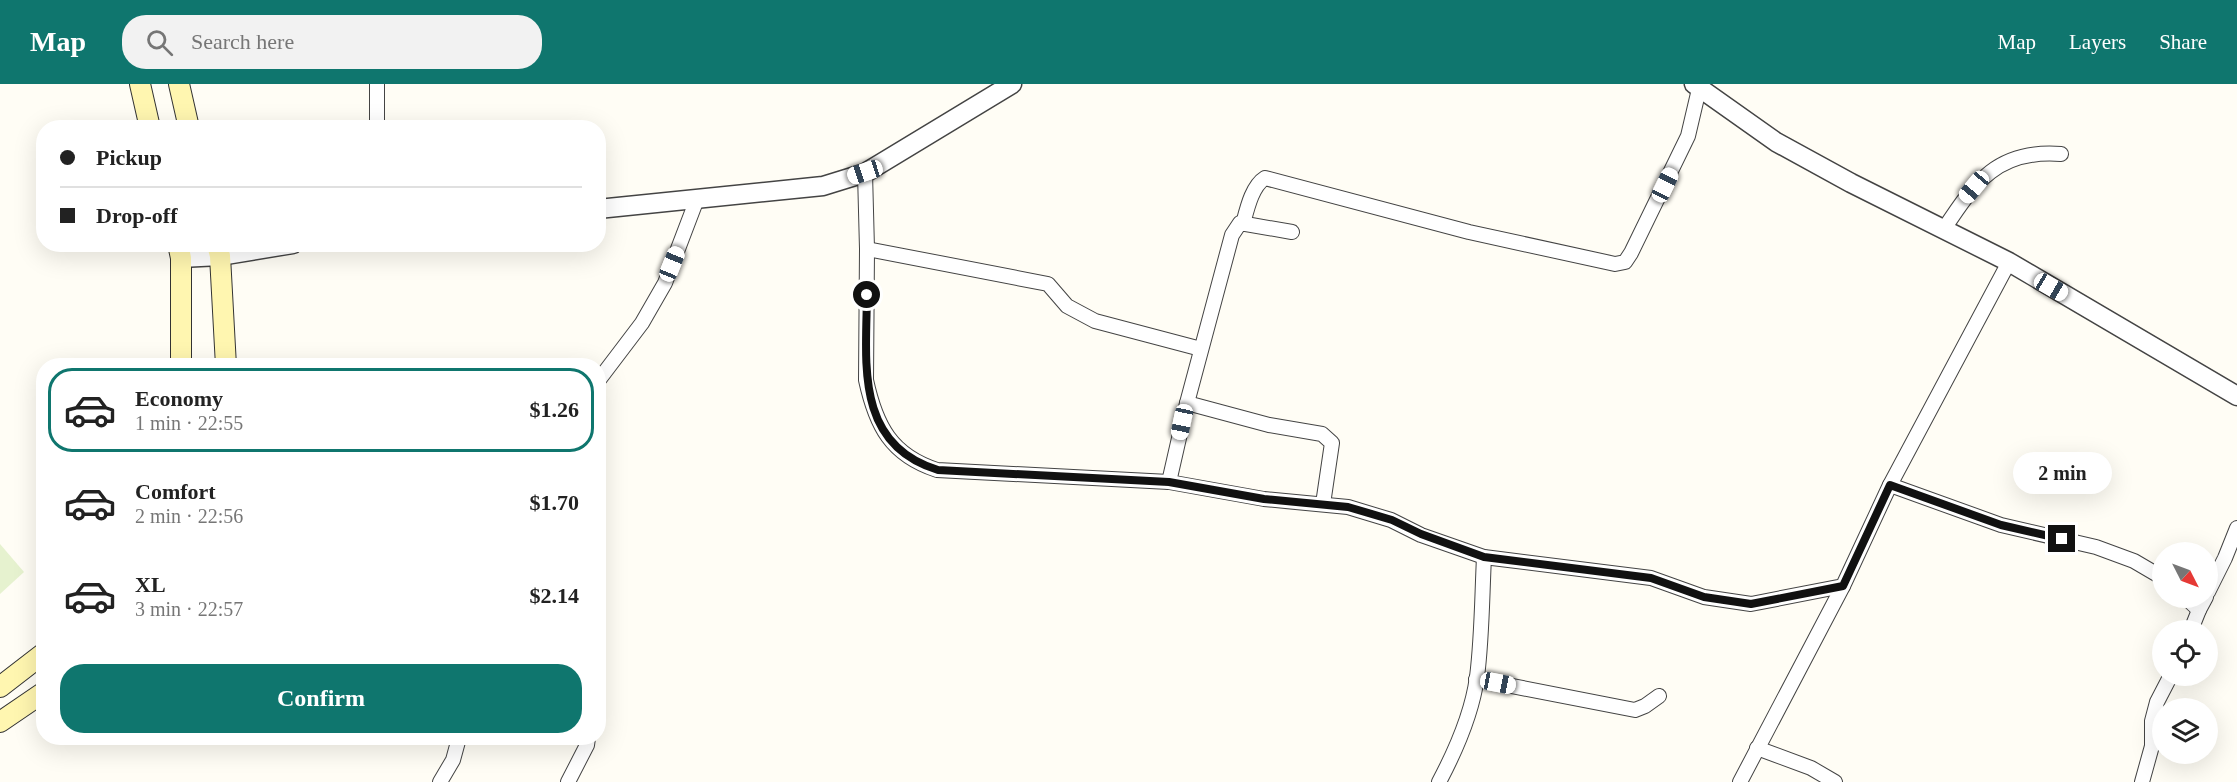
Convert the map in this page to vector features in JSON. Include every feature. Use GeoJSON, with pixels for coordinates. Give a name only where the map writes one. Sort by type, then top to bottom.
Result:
{"type":"FeatureCollection","features":[{"type":"Feature","properties":{"kind":"main road"},"geometry":{"type":"LineString","coordinates":[[140,84],[148,120]]}},
{"type":"Feature","properties":{"kind":"main road"},"geometry":{"type":"LineString","coordinates":[[179,84],[187,120]]}},
{"type":"Feature","properties":{"kind":"main road"},"geometry":{"type":"LineString","coordinates":[[179,252],[181,358]]}},
{"type":"Feature","properties":{"kind":"main road"},"geometry":{"type":"LineString","coordinates":[[218,252],[225,358]]}},
{"type":"Feature","properties":{"kind":"main road"},"geometry":{"type":"LineString","coordinates":[[0,687],[36,659]]}},
{"type":"Feature","properties":{"kind":"main road"},"geometry":{"type":"LineString","coordinates":[[0,722],[36,697]]}},
{"type":"Feature","properties":{"kind":"street"},"geometry":{"type":"LineString","coordinates":[[377,84],[377,120]]}},
{"type":"Feature","properties":{"kind":"street"},"geometry":{"type":"LineString","coordinates":[[606,208],[823,186],[865,172],[1012,84]]}},
{"type":"Feature","properties":{"kind":"street"},"geometry":{"type":"LineString","coordinates":[[1243,224],[1255,191],[1265,178],[1469,232],[1615,264],[1624,262],[1631,253],[1688,136],[1696,87],[1776,142],[1851,183],[2009,262],[2237,396]]}},
{"type":"Feature","properties":{"kind":"street"},"geometry":{"type":"LineString","coordinates":[[1944,229],[1968,195],[1983,177],[1994,169],[2018,158],[2040,154],[2061,154]]}},
{"type":"Feature","properties":{"kind":"street"},"geometry":{"type":"LineString","coordinates":[[865,172],[866,380],[869,397],[882,429],[899,450],[924,466],[948,471],[1169,482],[1264,499],[1348,507],[1392,520],[1421,534],[1484,557],[1651,578],[1704,597],[1738,603],[1751,604],[1843,586]]}},
{"type":"Feature","properties":{"kind":"street"},"geometry":{"type":"LineString","coordinates":[[606,370],[642,323],[664,284],[697,199]]}},
{"type":"Feature","properties":{"kind":"street"},"geometry":{"type":"LineString","coordinates":[[1169,482],[1228,244],[1238,224],[1292,232]]}},
{"type":"Feature","properties":{"kind":"street"},"geometry":{"type":"LineString","coordinates":[[867,249],[1048,284],[1067,306],[1095,321],[1201,348]]}},
{"type":"Feature","properties":{"kind":"street"},"geometry":{"type":"LineString","coordinates":[[1740,782],[1843,586],[1890,485],[2009,262]]}},
{"type":"Feature","properties":{"kind":"street"},"geometry":{"type":"LineString","coordinates":[[1187,403],[1269,425],[1327,436],[1332,443],[1323,504]]}},
{"type":"Feature","properties":{"kind":"street"},"geometry":{"type":"LineString","coordinates":[[1890,485],[2001,525],[2096,547],[2134,561],[2152,572]]}},
{"type":"Feature","properties":{"kind":"street"},"geometry":{"type":"LineString","coordinates":[[2218,572],[2237,528]]}},
{"type":"Feature","properties":{"kind":"street"},"geometry":{"type":"LineString","coordinates":[[1439,782],[1450,762],[1466,722],[1476,679],[1484,557]]}},
{"type":"Feature","properties":{"kind":"street"},"geometry":{"type":"LineString","coordinates":[[2195,620],[2199,610]]}},
{"type":"Feature","properties":{"kind":"street"},"geometry":{"type":"LineString","coordinates":[[1476,679],[1635,710],[1659,696]]}},
{"type":"Feature","properties":{"kind":"street"},"geometry":{"type":"LineString","coordinates":[[2142,782],[2152,746],[2152,721],[2157,702],[2165,686]]}},
{"type":"Feature","properties":{"kind":"street"},"geometry":{"type":"LineString","coordinates":[[440,782],[453,760],[457,745]]}},
{"type":"Feature","properties":{"kind":"street"},"geometry":{"type":"LineString","coordinates":[[568,782],[587,745]]}},
{"type":"Feature","properties":{"kind":"street"},"geometry":{"type":"LineString","coordinates":[[1757,748],[1811,768],[1835,782]]}},
{"type":"Feature","properties":{"kind":"green space"},"geometry":{"type":"Polygon","coordinates":[[[0,544],[24,572],[0,594],[0,544]]]}},
{"type":"Feature","properties":{"kind":"route"},"geometry":{"type":"LineString","coordinates":[[867,295],[866,380],[875,414],[882,429],[899,450],[910,459],[938,470],[1169,482],[1264,499],[1348,507],[1392,520],[1421,534],[1484,557],[1651,578],[1704,597],[1751,604],[1843,586],[1890,485],[2001,525],[2062,539]]}}]}
